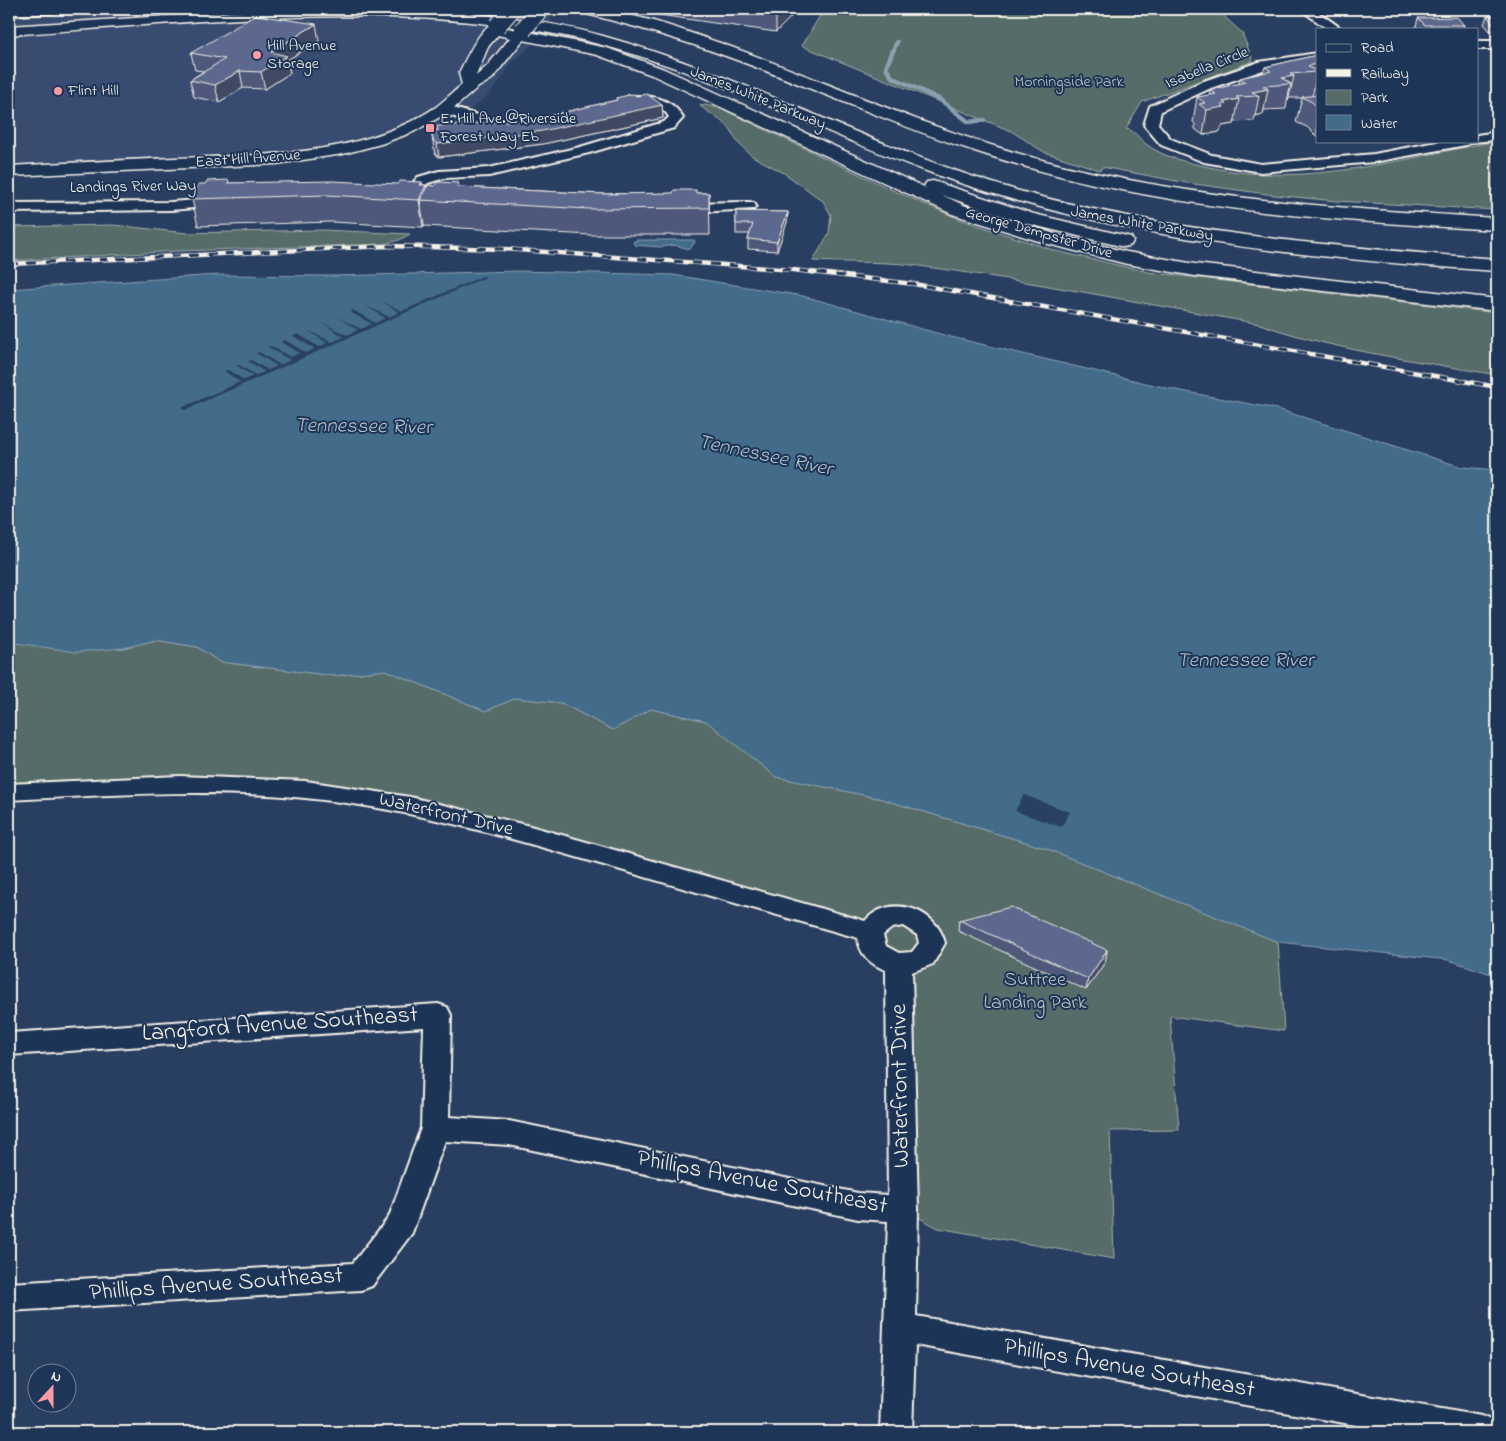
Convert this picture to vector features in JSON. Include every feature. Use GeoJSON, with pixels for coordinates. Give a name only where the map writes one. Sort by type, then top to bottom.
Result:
{"type":"FeatureCollection","features":[{"type":"Feature","properties":{"kind":"main road"},"geometry":{"type":"LineString","coordinates":[[9,12],[54,9]]}},
{"type":"Feature","properties":{"kind":"main road"},"geometry":{"type":"LineString","coordinates":[[9,23],[189,9]]}},
{"type":"Feature","properties":{"kind":"main road"},"geometry":{"type":"LineString","coordinates":[[470,85],[468,73],[481,46],[497,21],[512,9]]}},
{"type":"Feature","properties":{"kind":"main road","name":"East Hill Avenue"},"geometry":{"type":"LineString","coordinates":[[9,171],[290,157],[342,149],[382,139],[414,125],[443,109],[459,98],[470,85],[486,76],[540,9]]}},
{"type":"Feature","properties":{"kind":"main road"},"geometry":{"type":"LineString","coordinates":[[584,9],[650,25],[728,52],[991,151],[1086,177],[1174,194],[1310,210],[1490,223]]}},
{"type":"Feature","properties":{"kind":"main road","name":"James White Parkway"},"geometry":{"type":"LineString","coordinates":[[9,31],[208,16],[328,10],[410,11],[489,18],[543,27],[612,42],[686,68],[948,174],[1061,209],[1191,234],[1291,248],[1497,265]]}},
{"type":"Feature","properties":{"kind":"main road"},"geometry":{"type":"LineString","coordinates":[[9,38],[265,20],[344,18],[497,21]]}},
{"type":"Feature","properties":{"kind":"main road","name":"George Dempster Drive"},"geometry":{"type":"LineString","coordinates":[[497,21],[522,32],[601,51],[658,72],[959,210],[1007,227],[1075,246],[1152,263],[1497,304]]}},
{"type":"Feature","properties":{"kind":"main road","name":"James White Parkway"},"geometry":{"type":"LineString","coordinates":[[497,21],[570,21],[632,35],[707,62],[967,164],[1055,193],[1180,219],[1273,231],[1497,250]]}},
{"type":"Feature","properties":{"kind":"main road"},"geometry":{"type":"LineString","coordinates":[[499,61],[528,49],[571,44]]}},
{"type":"Feature","properties":{"kind":"main road"},"geometry":{"type":"LineString","coordinates":[[766,120],[970,201],[1071,231],[1157,247],[1294,262],[1497,270]]}},
{"type":"Feature","properties":{"kind":"main road"},"geometry":{"type":"LineString","coordinates":[[967,164],[1126,200],[1228,214],[1326,220],[1490,223]]}},
{"type":"Feature","properties":{"kind":"street"},"geometry":{"type":"LineString","coordinates":[[1306,9],[1334,28]]}},
{"type":"Feature","properties":{"kind":"street"},"geometry":{"type":"LineString","coordinates":[[1478,45],[1497,45]]}},
{"type":"Feature","properties":{"kind":"street","name":"Isabella Circle"},"geometry":{"type":"LineString","coordinates":[[1316,57],[1264,64],[1206,85],[1155,109],[1151,125],[1166,142],[1200,156],[1261,168],[1374,158],[1461,142]]}},
{"type":"Feature","properties":{"kind":"street"},"geometry":{"type":"LineString","coordinates":[[407,197],[423,180],[444,174],[489,172],[584,150],[669,125],[676,118],[673,111],[658,102],[631,100],[612,104]]}},
{"type":"Feature","properties":{"kind":"street"},"geometry":{"type":"LineString","coordinates":[[443,109],[503,125],[535,121]]}},
{"type":"Feature","properties":{"kind":"street"},"geometry":{"type":"LineString","coordinates":[[1478,139],[1497,136]]}},
{"type":"Feature","properties":{"kind":"street"},"geometry":{"type":"LineString","coordinates":[[387,197],[426,198]]}},
{"type":"Feature","properties":{"kind":"street","name":"Landings River Way"},"geometry":{"type":"LineString","coordinates":[[9,208],[171,206],[239,200]]}},
{"type":"Feature","properties":{"kind":"street"},"geometry":{"type":"LineString","coordinates":[[663,209],[749,206]]}},
{"type":"Feature","properties":{"kind":"street","name":"Waterfront Drive"},"geometry":{"type":"LineString","coordinates":[[9,792],[136,783],[192,783],[295,788],[387,801],[515,831],[870,932]]}},
{"type":"Feature","properties":{"kind":"street"},"geometry":{"type":"LineString","coordinates":[[892,917],[912,918],[927,928],[932,942],[925,956],[918,961],[899,964],[879,956],[870,941],[870,932],[882,919],[892,917]]}},
{"type":"Feature","properties":{"kind":"street","name":"Waterfront Drive"},"geometry":{"type":"LineString","coordinates":[[899,964],[903,1209]]}},
{"type":"Feature","properties":{"kind":"street","name":"Langford Avenue Southeast"},"geometry":{"type":"LineString","coordinates":[[9,1044],[438,1015],[435,1128]]}},
{"type":"Feature","properties":{"kind":"street","name":"Phillips Avenue Southeast"},"geometry":{"type":"LineString","coordinates":[[9,1298],[360,1276],[401,1224],[435,1128],[508,1133],[858,1206],[903,1209],[900,1328],[1481,1432]]}},
{"type":"Feature","properties":{"kind":"street"},"geometry":{"type":"LineString","coordinates":[[896,1432],[900,1328]]}},
{"type":"Feature","properties":{"kind":"shaded area"},"geometry":{"type":"Polygon","coordinates":[[[9,9],[558,9],[543,31],[524,53],[513,61],[496,87],[484,99],[470,110],[404,138],[347,153],[284,163],[9,177],[9,9]]]}},
{"type":"Feature","properties":{"kind":"green space","name":"Morningside Park"},"geometry":{"type":"Polygon","coordinates":[[[824,9],[1216,9],[1242,33],[1253,61],[1142,102],[1126,129],[1135,133],[1146,144],[1168,156],[1209,167],[1245,173],[1281,175],[1354,169],[1497,141],[1497,210],[1336,201],[1274,195],[1187,183],[1102,167],[1100,170],[1044,152],[1011,131],[802,46],[824,9]]]}},
{"type":"Feature","properties":{"kind":"green space"},"geometry":{"type":"Polygon","coordinates":[[[706,105],[722,109],[888,188],[959,219],[1056,251],[1148,272],[1497,313],[1497,375],[1348,348],[1260,324],[1043,285],[912,265],[813,261],[829,233],[831,215],[823,201],[784,173],[752,156],[738,143],[728,126],[700,106],[706,105]]]}},
{"type":"Feature","properties":{"kind":"green space"},"geometry":{"type":"Polygon","coordinates":[[[113,225],[187,233],[321,230],[410,234],[385,244],[178,251],[9,261],[9,227],[113,225]]]}},
{"type":"Feature","properties":{"kind":"green space","name":"Suttree Landing Park"},"geometry":{"type":"Polygon","coordinates":[[[156,640],[197,647],[220,662],[335,676],[385,670],[486,711],[516,698],[561,703],[613,730],[651,709],[706,721],[776,777],[878,798],[1045,848],[1278,942],[1284,1031],[1170,1016],[1179,1130],[1110,1131],[1114,1259],[938,1228],[903,1209],[899,964],[869,941],[424,808],[136,783],[9,792],[9,642],[124,648],[156,640]]]}},
{"type":"Feature","properties":{"kind":"water"},"geometry":{"type":"Polygon","coordinates":[[[636,240],[694,240],[695,242],[690,249],[674,245],[661,247],[635,245],[633,242],[636,240]]]}},
{"type":"Feature","properties":{"kind":"water","name":"Tennessee River"},"geometry":{"type":"Polygon","coordinates":[[[519,271],[673,275],[803,296],[951,337],[1171,389],[1277,409],[1462,467],[1497,470],[1497,976],[1449,960],[1278,942],[1045,848],[878,798],[776,777],[706,721],[651,709],[613,730],[561,703],[516,698],[486,711],[385,670],[335,676],[220,662],[197,647],[156,640],[124,648],[76,652],[9,642],[9,289],[217,275],[334,276],[519,271]]]}},
{"type":"Feature","properties":{"kind":"pier"},"geometry":{"type":"Polygon","coordinates":[[[483,276],[486,277],[185,410],[181,408],[240,382],[224,371],[228,370],[244,380],[253,376],[237,366],[239,365],[256,375],[265,372],[248,361],[251,360],[268,370],[277,366],[256,353],[259,352],[280,365],[290,360],[268,347],[272,346],[290,357],[300,353],[281,342],[285,340],[306,353],[315,349],[293,336],[298,334],[319,347],[327,343],[307,330],[332,342],[344,337],[322,323],[347,335],[358,330],[337,317],[361,329],[372,324],[350,312],[353,310],[375,323],[385,318],[365,305],[389,317],[399,312],[381,301],[402,311],[483,276]]]}},
{"type":"Feature","properties":{"kind":"pier"},"geometry":{"type":"Polygon","coordinates":[[[1024,795],[1070,812],[1061,827],[1015,811],[1024,795]]]}},
{"type":"Feature","properties":{"kind":"building"},"geometry":{"type":"Polygon","coordinates":[[[256,15],[316,24],[271,52],[287,56],[261,72],[240,71],[215,85],[190,80],[225,59],[191,53],[256,15]]]}},
{"type":"Feature","properties":{"kind":"building"},"geometry":{"type":"Polygon","coordinates":[[[1487,16],[1497,16],[1497,23],[1492,23],[1487,16]]]}},
{"type":"Feature","properties":{"kind":"building"},"geometry":{"type":"Polygon","coordinates":[[[1457,17],[1464,25],[1425,25],[1418,18],[1457,17]]]}},
{"type":"Feature","properties":{"kind":"building"},"geometry":{"type":"Polygon","coordinates":[[[1316,55],[1316,64],[1308,66],[1316,72],[1290,74],[1294,76],[1282,78],[1291,84],[1263,86],[1268,89],[1252,92],[1259,96],[1236,97],[1239,99],[1223,102],[1226,104],[1221,105],[1224,107],[1207,110],[1199,104],[1205,103],[1197,97],[1216,94],[1210,90],[1246,82],[1240,78],[1271,71],[1265,67],[1316,55]]]}},
{"type":"Feature","properties":{"kind":"building"},"geometry":{"type":"Polygon","coordinates":[[[633,94],[637,96],[647,94],[662,105],[542,131],[437,144],[433,140],[431,131],[438,130],[437,126],[535,119],[617,100],[616,98],[633,94]]]}},
{"type":"Feature","properties":{"kind":"building"},"geometry":{"type":"Polygon","coordinates":[[[1316,95],[1316,106],[1312,102],[1302,97],[1316,95]]]}},
{"type":"Feature","properties":{"kind":"building"},"geometry":{"type":"Polygon","coordinates":[[[229,180],[228,183],[332,181],[398,184],[400,181],[422,182],[420,185],[426,185],[419,200],[327,195],[192,199],[199,184],[205,184],[207,181],[229,180]]]}},
{"type":"Feature","properties":{"kind":"building"},"geometry":{"type":"Polygon","coordinates":[[[437,182],[459,183],[457,187],[603,194],[673,193],[674,190],[696,190],[696,193],[709,193],[709,208],[589,209],[420,200],[428,185],[435,186],[437,182]]]}},
{"type":"Feature","properties":{"kind":"building"},"geometry":{"type":"Polygon","coordinates":[[[736,211],[788,212],[777,242],[748,239],[753,224],[736,224],[736,211]]]}},
{"type":"Feature","properties":{"kind":"building"},"geometry":{"type":"Polygon","coordinates":[[[1011,907],[1107,950],[1088,979],[959,920],[1011,907]]]}},
{"type":"Feature","properties":{"kind":"waterway"},"geometry":{"type":"LineString","coordinates":[[897,42],[886,67],[892,77],[939,99],[969,122],[984,120]]}},
{"type":"Feature","properties":{"kind":"railway"},"geometry":{"type":"LineString","coordinates":[[9,264],[387,246],[504,249],[793,270],[914,284],[1497,387]]}},
{"type":"Feature","properties":{"kind":"place","name":"Hill Avenue Storage"},"geometry":{"type":"Point","coordinates":[257,55]}},
{"type":"Feature","properties":{"kind":"place","name":"Flint Hill"},"geometry":{"type":"Point","coordinates":[58,91]}},
{"type":"Feature","properties":{"kind":"place","name":"E. Hill Ave.@Riverside Forest Way Eb"},"geometry":{"type":"Point","coordinates":[430,128]}}]}
